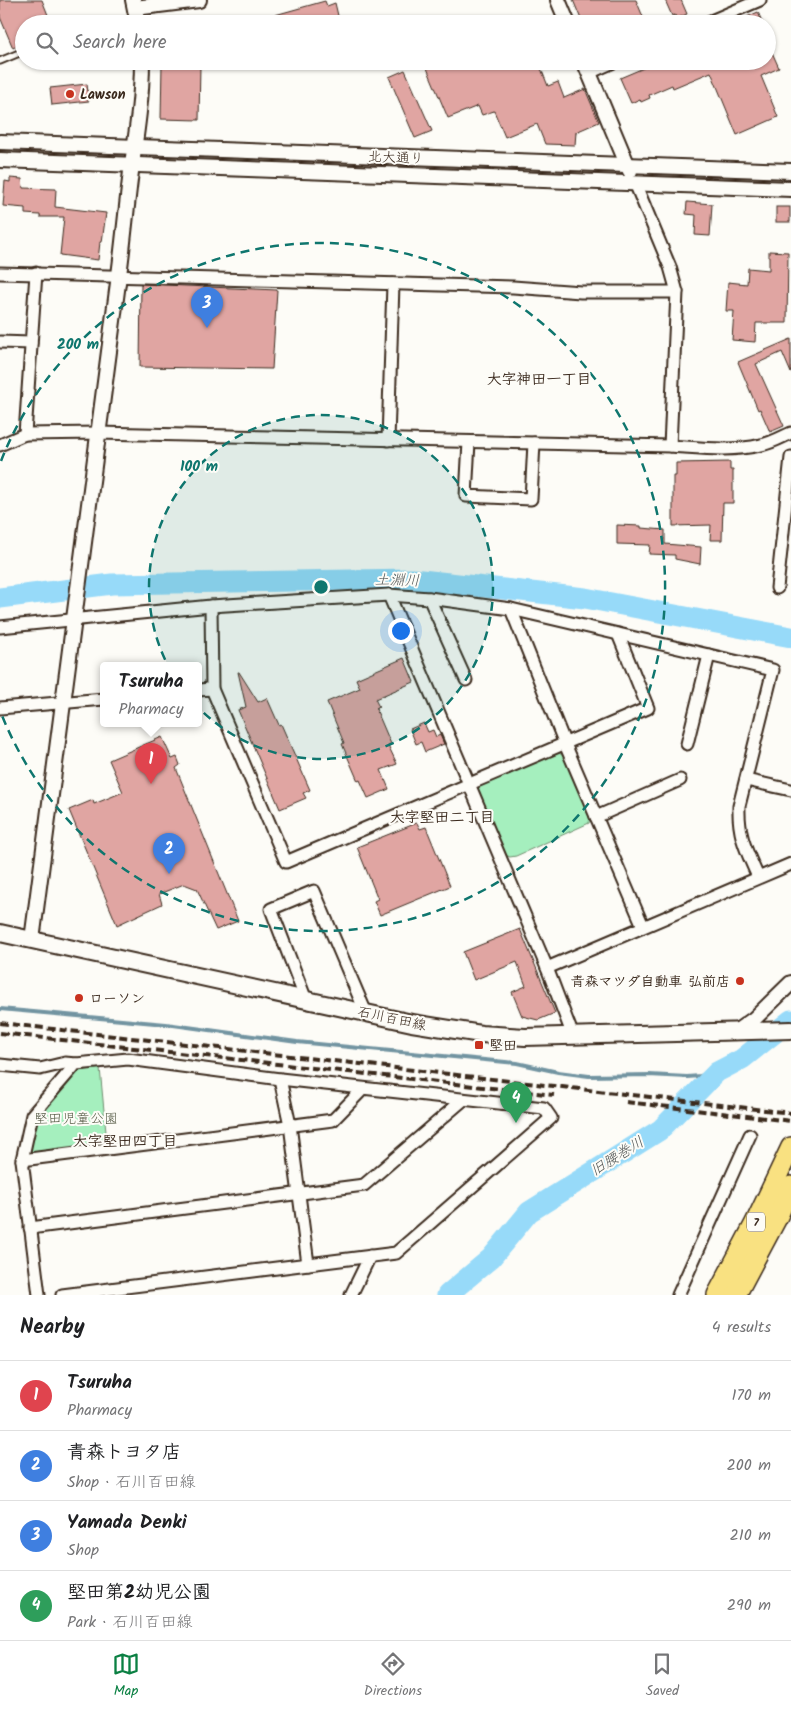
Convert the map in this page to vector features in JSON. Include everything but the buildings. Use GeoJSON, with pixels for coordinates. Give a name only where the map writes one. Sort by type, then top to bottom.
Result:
{"type":"FeatureCollection","features":[{"type":"Feature","properties":{"kind":"highway","name":"7"},"geometry":{"type":"LineString","coordinates":[[717,1295],[756,1222],[791,1147]]}},
{"type":"Feature","properties":{"kind":"highway","name":"7"},"geometry":{"type":"LineString","coordinates":[[736,1295],[778,1216],[791,1186]]}},
{"type":"Feature","properties":{"kind":"main road","name":"石川百田線"},"geometry":{"type":"LineString","coordinates":[[0,933],[366,1013],[449,1030],[481,1034],[525,1037],[791,1030]]}},
{"type":"Feature","properties":{"kind":"street"},"geometry":{"type":"LineString","coordinates":[[134,4],[199,0]]}},
{"type":"Feature","properties":{"kind":"street"},"geometry":{"type":"LineString","coordinates":[[558,0],[564,15]]}},
{"type":"Feature","properties":{"kind":"street"},"geometry":{"type":"LineString","coordinates":[[725,15],[760,0]]}},
{"type":"Feature","properties":{"kind":"street"},"geometry":{"type":"LineString","coordinates":[[32,940],[119,275],[142,93],[142,70]]}},
{"type":"Feature","properties":{"kind":"street"},"geometry":{"type":"LineString","coordinates":[[587,70],[670,267],[676,292],[670,446]]}},
{"type":"Feature","properties":{"kind":"street","name":"北大通り"},"geometry":{"type":"LineString","coordinates":[[0,142],[791,172]]}},
{"type":"Feature","properties":{"kind":"street"},"geometry":{"type":"LineString","coordinates":[[0,160],[791,189]]}},
{"type":"Feature","properties":{"kind":"street"},"geometry":{"type":"LineString","coordinates":[[0,273],[513,287],[581,292],[676,292]]}},
{"type":"Feature","properties":{"kind":"street"},"geometry":{"type":"LineString","coordinates":[[24,434],[36,273]]}},
{"type":"Feature","properties":{"kind":"street"},"geometry":{"type":"LineString","coordinates":[[388,440],[393,284]]}},
{"type":"Feature","properties":{"kind":"street"},"geometry":{"type":"LineString","coordinates":[[0,342],[31,343]]}},
{"type":"Feature","properties":{"kind":"street"},"geometry":{"type":"LineString","coordinates":[[0,445],[24,434],[98,434],[739,449],[764,445],[791,433]]}},
{"type":"Feature","properties":{"kind":"street"},"geometry":{"type":"LineString","coordinates":[[469,442],[466,496],[531,498],[534,443]]}},
{"type":"Feature","properties":{"kind":"street"},"geometry":{"type":"LineString","coordinates":[[777,588],[791,457]]}},
{"type":"Feature","properties":{"kind":"street"},"geometry":{"type":"LineString","coordinates":[[0,627],[74,617],[389,595],[429,598],[511,609],[773,670],[739,806],[742,841],[758,877]]}},
{"type":"Feature","properties":{"kind":"street"},"geometry":{"type":"LineString","coordinates":[[389,595],[547,968],[573,1036]]}},
{"type":"Feature","properties":{"kind":"street"},"geometry":{"type":"LineString","coordinates":[[429,598],[466,680]]}},
{"type":"Feature","properties":{"kind":"street"},"geometry":{"type":"LineString","coordinates":[[211,606],[212,689],[286,862],[648,708],[618,634]]}},
{"type":"Feature","properties":{"kind":"street"},"geometry":{"type":"LineString","coordinates":[[511,609],[565,744],[643,926]]}},
{"type":"Feature","properties":{"kind":"street"},"geometry":{"type":"LineString","coordinates":[[687,744],[708,655]]}},
{"type":"Feature","properties":{"kind":"street"},"geometry":{"type":"LineString","coordinates":[[202,690],[212,689]]}},
{"type":"Feature","properties":{"kind":"street"},"geometry":{"type":"LineString","coordinates":[[0,708],[100,699]]}},
{"type":"Feature","properties":{"kind":"street"},"geometry":{"type":"LineString","coordinates":[[596,817],[680,780]]}},
{"type":"Feature","properties":{"kind":"street"},"geometry":{"type":"LineString","coordinates":[[746,780],[791,790]]}},
{"type":"Feature","properties":{"kind":"street"},"geometry":{"type":"LineString","coordinates":[[547,968],[791,864]]}},
{"type":"Feature","properties":{"kind":"street"},"geometry":{"type":"LineString","coordinates":[[306,1000],[271,909],[314,891],[366,1013]]}},
{"type":"Feature","properties":{"kind":"street"},"geometry":{"type":"LineString","coordinates":[[737,1031],[754,1019],[791,983]]}},
{"type":"Feature","properties":{"kind":"street"},"geometry":{"type":"LineString","coordinates":[[0,1065],[40,1069],[65,1063],[76,1064],[128,1059],[363,1089],[544,1108],[552,1118],[396,1253],[62,1295]]}},
{"type":"Feature","properties":{"kind":"street"},"geometry":{"type":"LineString","coordinates":[[38,1295],[22,1160],[32,1115],[76,1064]]}},
{"type":"Feature","properties":{"kind":"street"},"geometry":{"type":"LineString","coordinates":[[280,1079],[290,1125],[308,1264]]}},
{"type":"Feature","properties":{"kind":"street"},"geometry":{"type":"LineString","coordinates":[[22,1160],[333,1120],[363,1089]]}},
{"type":"Feature","properties":{"kind":"street"},"geometry":{"type":"LineString","coordinates":[[30,1228],[364,1185],[463,1100]]}},
{"type":"Feature","properties":{"kind":"street"},"geometry":{"type":"LineString","coordinates":[[678,1295],[750,1135]]}},
{"type":"Feature","properties":{"kind":"street"},"geometry":{"type":"LineString","coordinates":[[351,1295],[370,1256]]}},
{"type":"Feature","properties":{"kind":"lane"},"geometry":{"type":"LineString","coordinates":[[0,61],[15,55]]}},
{"type":"Feature","properties":{"kind":"green space"},"geometry":{"type":"Polygon","coordinates":[[[558,752],[563,756],[590,816],[589,823],[516,856],[510,857],[505,855],[477,793],[479,786],[558,752]]]}},
{"type":"Feature","properties":{"kind":"green space","name":"堅田児童公園"},"geometry":{"type":"Polygon","coordinates":[[[100,1068],[107,1143],[29,1153],[37,1120],[78,1071],[100,1068]]]}},
{"type":"Feature","properties":{"kind":"waterway","name":"土淵川"},"geometry":{"type":"LineString","coordinates":[[0,598],[112,584],[412,579],[585,598],[791,637]]}},
{"type":"Feature","properties":{"kind":"waterway"},"geometry":{"type":"LineString","coordinates":[[0,1009],[166,1024],[297,1042],[517,1063],[558,1072],[589,1076],[649,1075],[687,1077],[717,1072]]}},
{"type":"Feature","properties":{"kind":"waterway","name":"旧腰巻川"},"geometry":{"type":"LineString","coordinates":[[447,1295],[491,1258],[529,1212],[660,1130],[717,1072],[742,1059],[791,1020]]}},
{"type":"Feature","properties":{"kind":"railway"},"geometry":{"type":"LineString","coordinates":[[0,1023],[791,1113]]}},
{"type":"Feature","properties":{"kind":"railway"},"geometry":{"type":"LineString","coordinates":[[0,1033],[554,1095]]}},
{"type":"Feature","properties":{"kind":"railway"},"geometry":{"type":"LineString","coordinates":[[626,1102],[791,1121]]}},
{"type":"Feature","properties":{"kind":"place","name":"Lawson"},"geometry":{"type":"Point","coordinates":[70,94]}},
{"type":"Feature","properties":{"kind":"place","name":"Yamada Denki"},"geometry":{"type":"Point","coordinates":[207,328]}},
{"type":"Feature","properties":{"kind":"place","name":"Tsuruha"},"geometry":{"type":"Point","coordinates":[151,784]}},
{"type":"Feature","properties":{"kind":"place","name":"青森トヨタ店"},"geometry":{"type":"Point","coordinates":[169,874]}},
{"type":"Feature","properties":{"kind":"place","name":"青森マツダ自動車 弘前店"},"geometry":{"type":"Point","coordinates":[740,981]}},
{"type":"Feature","properties":{"kind":"place","name":"ローソン"},"geometry":{"type":"Point","coordinates":[79,998]}},
{"type":"Feature","properties":{"kind":"place","name":"堅田"},"geometry":{"type":"Point","coordinates":[479,1045]}},
{"type":"Feature","properties":{"kind":"place","name":"堅田第2幼児公園"},"geometry":{"type":"Point","coordinates":[516,1123]}},
{"type":"Feature","properties":{"kind":"district","name":"大字神田一丁目"},"geometry":{"type":"Point","coordinates":[539,379]}},
{"type":"Feature","properties":{"kind":"district","name":"大字堅田二丁目"},"geometry":{"type":"Point","coordinates":[442,817]}},
{"type":"Feature","properties":{"kind":"district","name":"大字堅田四丁目"},"geometry":{"type":"Point","coordinates":[125,1141]}}]}
